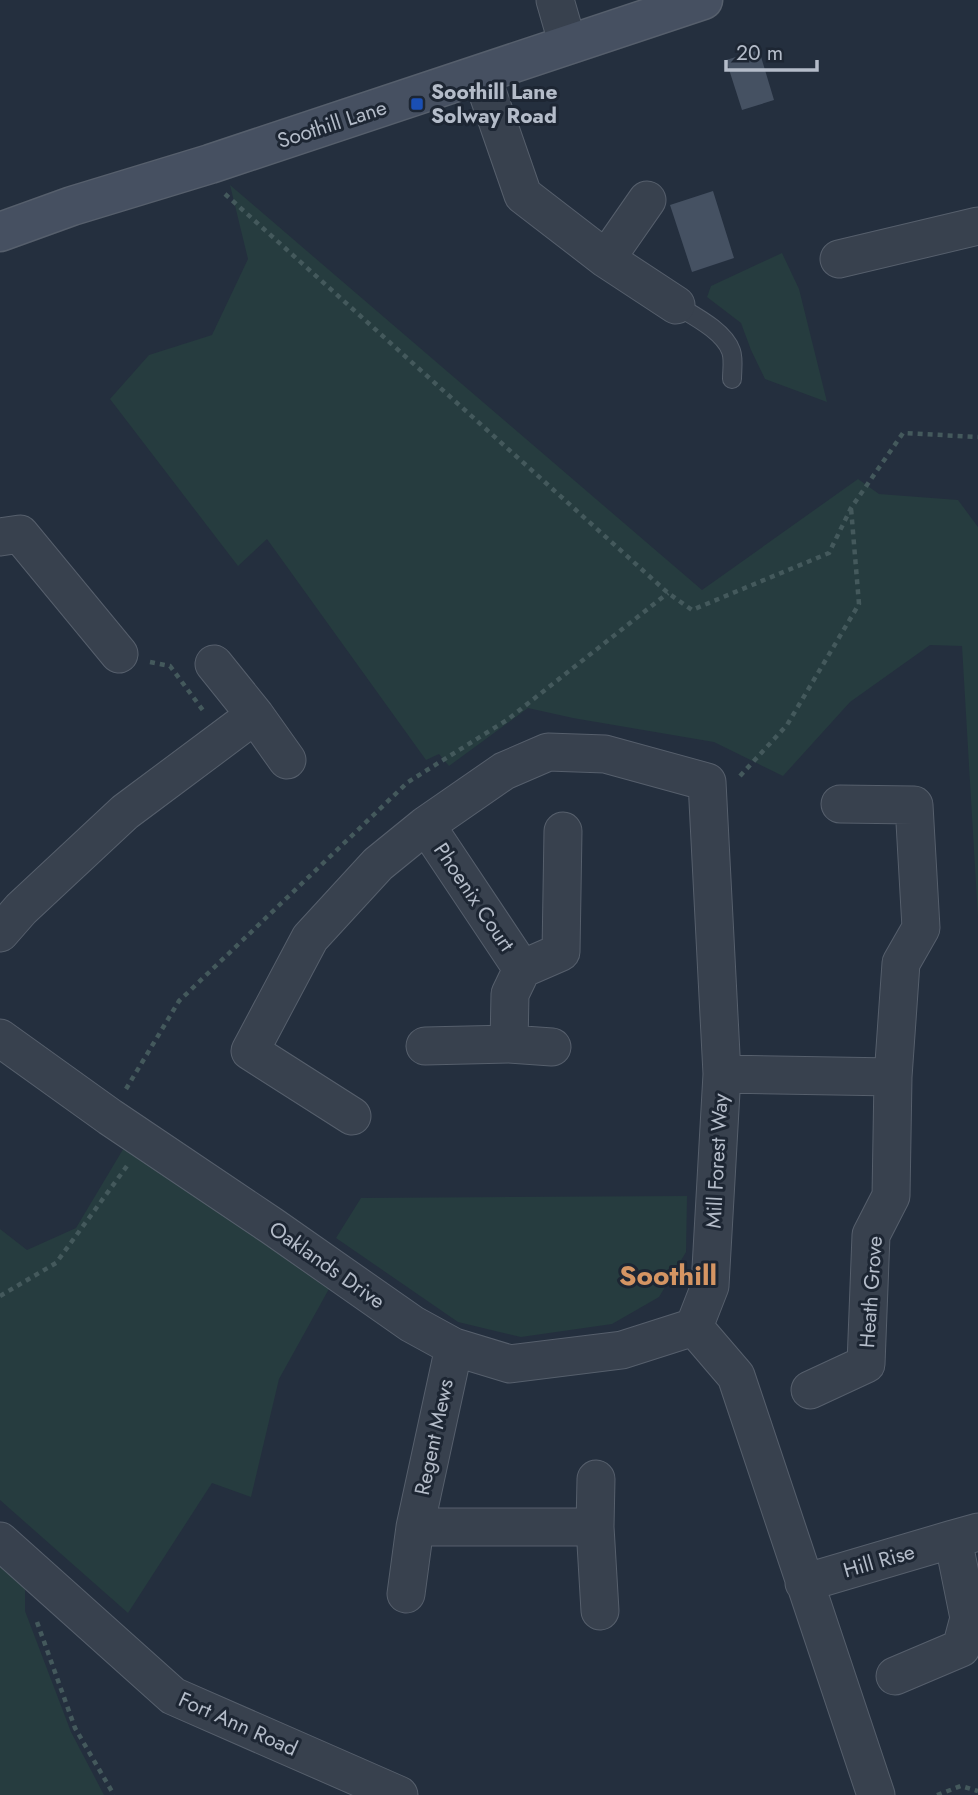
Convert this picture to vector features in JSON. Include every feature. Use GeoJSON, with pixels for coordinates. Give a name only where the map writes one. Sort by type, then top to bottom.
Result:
{"type":"FeatureCollection","features":[{"type":"Feature","properties":{"kind":"main road","name":"Soothill Lane"},"geometry":{"type":"LineString","coordinates":[[0,232],[72,206],[210,164],[703,0]]}},
{"type":"Feature","properties":{"kind":"street"},"geometry":{"type":"LineString","coordinates":[[555,0],[568,45]]}},
{"type":"Feature","properties":{"kind":"street"},"geometry":{"type":"LineString","coordinates":[[481,74],[523,195],[606,259],[676,305]]}},
{"type":"Feature","properties":{"kind":"street"},"geometry":{"type":"LineString","coordinates":[[606,259],[647,200]]}},
{"type":"Feature","properties":{"kind":"street"},"geometry":{"type":"LineString","coordinates":[[839,259],[978,226]]}},
{"type":"Feature","properties":{"kind":"street"},"geometry":{"type":"LineString","coordinates":[[0,537],[20,534],[119,654]]}},
{"type":"Feature","properties":{"kind":"street"},"geometry":{"type":"LineString","coordinates":[[214,664],[287,760]]}},
{"type":"Feature","properties":{"kind":"street"},"geometry":{"type":"LineString","coordinates":[[0,933],[21,909],[125,812],[255,715]]}},
{"type":"Feature","properties":{"kind":"street","name":"Phoenix Court"},"geometry":{"type":"LineString","coordinates":[[352,1116],[250,1051],[310,938],[379,863],[426,825],[503,771],[548,752],[605,754],[707,796]]}},
{"type":"Feature","properties":{"kind":"street","name":"Mill Forest Way"},"geometry":{"type":"LineString","coordinates":[[694,1327],[710,1286],[722,1074],[707,796]]}},
{"type":"Feature","properties":{"kind":"street","name":"Heath Grove"},"geometry":{"type":"LineString","coordinates":[[810,1390],[866,1364],[871,1235],[891,1196],[893,1077],[901,963],[921,928],[914,806],[840,804]]}},
{"type":"Feature","properties":{"kind":"street","name":"Phoenix Court"},"geometry":{"type":"LineString","coordinates":[[426,825],[522,969]]}},
{"type":"Feature","properties":{"kind":"street","name":"Phoenix Court"},"geometry":{"type":"LineString","coordinates":[[509,1044],[510,994],[522,969],[561,952],[563,831]]}},
{"type":"Feature","properties":{"kind":"street","name":"Oaklands Drive"},"geometry":{"type":"LineString","coordinates":[[0,1038],[110,1117],[412,1324],[454,1347],[510,1364],[622,1350],[694,1327]]}},
{"type":"Feature","properties":{"kind":"street"},"geometry":{"type":"LineString","coordinates":[[425,1046],[509,1044],[552,1047]]}},
{"type":"Feature","properties":{"kind":"street"},"geometry":{"type":"LineString","coordinates":[[722,1074],[893,1077]]}},
{"type":"Feature","properties":{"kind":"street"},"geometry":{"type":"LineString","coordinates":[[694,1327],[736,1376],[876,1795]]}},
{"type":"Feature","properties":{"kind":"street","name":"Regent Mews"},"geometry":{"type":"LineString","coordinates":[[406,1594],[415,1527],[454,1347]]}},
{"type":"Feature","properties":{"kind":"street"},"geometry":{"type":"LineString","coordinates":[[596,1479],[595,1527],[600,1611]]}},
{"type":"Feature","properties":{"kind":"street","name":"Regent Mews"},"geometry":{"type":"LineString","coordinates":[[415,1527],[595,1527]]}},
{"type":"Feature","properties":{"kind":"street","name":"Hill Rise"},"geometry":{"type":"LineString","coordinates":[[804,1583],[966,1536],[969,1618],[961,1648],[895,1676]]}},
{"type":"Feature","properties":{"kind":"street","name":"Fort Ann Road"},"geometry":{"type":"LineString","coordinates":[[0,1541],[173,1696],[398,1795]]}},
{"type":"Feature","properties":{"kind":"lane"},"geometry":{"type":"LineString","coordinates":[[676,305],[709,326],[726,342],[732,353],[732,379]]}},
{"type":"Feature","properties":{"kind":"path"},"geometry":{"type":"LineString","coordinates":[[210,164],[219,189],[657,583],[692,610],[829,553],[851,508],[904,433],[978,437]]}},
{"type":"Feature","properties":{"kind":"path"},"geometry":{"type":"LineString","coordinates":[[707,796],[787,725],[859,604],[851,508]]}},
{"type":"Feature","properties":{"kind":"path"},"geometry":{"type":"LineString","coordinates":[[119,654],[170,666],[224,738]]}},
{"type":"Feature","properties":{"kind":"path"},"geometry":{"type":"LineString","coordinates":[[35,1572],[33,1611],[75,1728],[114,1795]]}},
{"type":"Feature","properties":{"kind":"path"},"geometry":{"type":"LineString","coordinates":[[937,1795],[961,1786],[978,1791]]}},
{"type":"Feature","properties":{"kind":"green space"},"geometry":{"type":"Polygon","coordinates":[[[230,185],[702,590],[858,479],[879,494],[958,500],[978,527],[978,918],[962,646],[930,645],[850,702],[783,776],[714,742],[528,708],[449,766],[439,754],[426,760],[267,539],[238,566],[110,399],[149,355],[212,335],[248,259],[230,185]]]}},
{"type":"Feature","properties":{"kind":"green space"},"geometry":{"type":"Polygon","coordinates":[[[782,253],[799,289],[827,402],[765,379],[741,323],[707,297],[711,286],[782,253]]]}},
{"type":"Feature","properties":{"kind":"green space"},"geometry":{"type":"Polygon","coordinates":[[[125,1146],[330,1287],[279,1379],[251,1497],[212,1483],[128,1613],[0,1500],[0,1229],[27,1250],[76,1228],[125,1146]]]}},
{"type":"Feature","properties":{"kind":"green space"},"geometry":{"type":"Polygon","coordinates":[[[687,1196],[686,1252],[659,1297],[612,1324],[521,1337],[458,1322],[336,1238],[361,1198],[687,1196]]]}},
{"type":"Feature","properties":{"kind":"green space"},"geometry":{"type":"Polygon","coordinates":[[[0,1557],[25,1574],[25,1611],[71,1732],[104,1795],[0,1795],[0,1557]]]}},
{"type":"Feature","properties":{"kind":"building"},"geometry":{"type":"Polygon","coordinates":[[[759,50],[774,100],[742,110],[726,60],[759,50]]]}},
{"type":"Feature","properties":{"kind":"building"},"geometry":{"type":"Polygon","coordinates":[[[713,191],[734,258],[692,272],[670,205],[713,191]]]}},
{"type":"Feature","properties":{"kind":"place","name":"Soothill Lane Solway Road"},"geometry":{"type":"Point","coordinates":[417,104]}},
{"type":"Feature","properties":{"kind":"district","name":"Soothill"},"geometry":{"type":"Point","coordinates":[668,1275]}}]}
